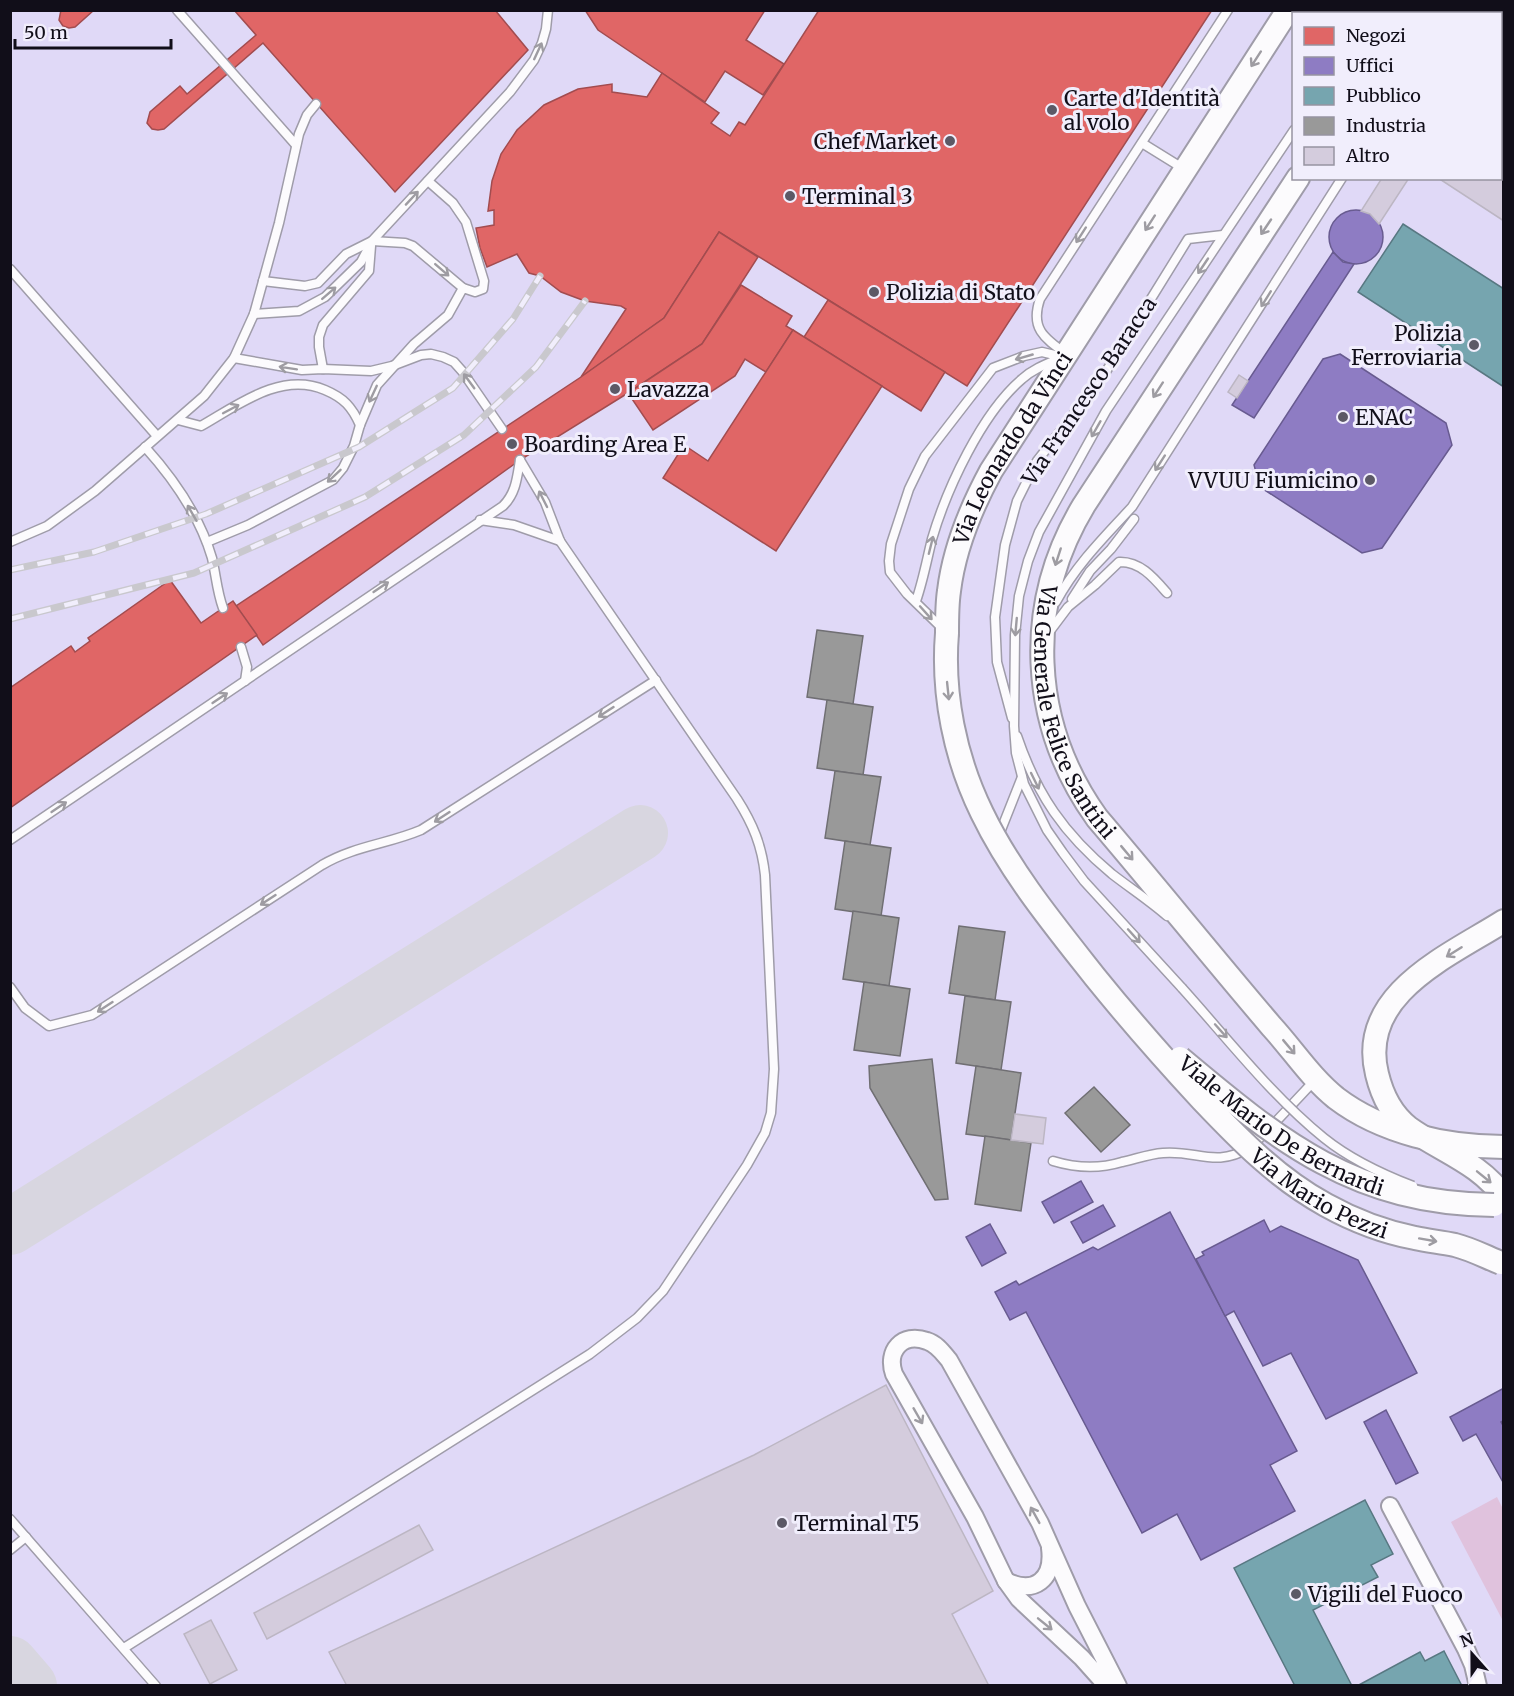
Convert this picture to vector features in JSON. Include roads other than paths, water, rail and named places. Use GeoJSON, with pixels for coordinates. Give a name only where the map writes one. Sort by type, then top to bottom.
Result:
{"type":"FeatureCollection","features":[{"type":"Feature","properties":{"kind":"main road","name":"Via Leonardo da Vinci"},"geometry":{"type":"LineString","coordinates":[[1055,926],[997,840],[970,785],[956,740],[946,667],[949,591],[955,562],[975,502],[1001,452],[1288,10]]}},
{"type":"Feature","properties":{"kind":"main road","name":"Via Generale Felice Santini"},"geometry":{"type":"LineString","coordinates":[[1297,180],[1072,525],[1057,561],[1046,602],[1042,670],[1048,713],[1063,757],[1078,789],[1097,818],[1316,1079],[1335,1097],[1360,1113],[1402,1131],[1424,1137]]}},
{"type":"Feature","properties":{"kind":"main road"},"geometry":{"type":"LineString","coordinates":[[1500,1202],[1490,1181],[1445,1149],[1407,1126],[1396,1116],[1379,1085],[1374,1052],[1378,1027],[1384,1012],[1412,980],[1503,921]]}},
{"type":"Feature","properties":{"kind":"main road","name":"Viale Mario De Bernardi"},"geometry":{"type":"LineString","coordinates":[[1055,926],[1130,1009],[1176,1055],[1237,1106],[1303,1152],[1348,1176],[1396,1193],[1451,1203],[1500,1202]]}},
{"type":"Feature","properties":{"kind":"main road","name":"Via Mario Pezzi"},"geometry":{"type":"LineString","coordinates":[[1055,926],[1126,1015],[1178,1074],[1240,1140],[1290,1182],[1326,1205],[1365,1223],[1412,1238],[1456,1245],[1502,1264]]}},
{"type":"Feature","properties":{"kind":"main road"},"geometry":{"type":"LineString","coordinates":[[1424,1137],[1466,1146],[1503,1147]]}},
{"type":"Feature","properties":{"kind":"street"},"geometry":{"type":"LineString","coordinates":[[1107,1686],[1082,1658],[1019,1599],[1006,1581],[975,1517],[894,1374],[891,1364],[892,1353],[898,1345],[908,1340],[926,1340],[949,1360],[1050,1544],[1077,1606],[1118,1686]]}},
{"type":"Feature","properties":{"kind":"street"},"geometry":{"type":"LineString","coordinates":[[1390,1506],[1466,1649],[1478,1686]]}},
{"type":"Feature","properties":{"kind":"street"},"geometry":{"type":"LineString","coordinates":[[1006,1581],[1018,1587],[1040,1582],[1046,1578],[1050,1568],[1050,1544]]}},
{"type":"Feature","properties":{"kind":"lane"},"geometry":{"type":"LineString","coordinates":[[177,10],[296,145]]}},
{"type":"Feature","properties":{"kind":"lane"},"geometry":{"type":"LineString","coordinates":[[254,314],[299,310],[326,297],[361,262],[372,241],[503,101],[534,60],[546,29],[548,10]]}},
{"type":"Feature","properties":{"kind":"lane"},"geometry":{"type":"LineString","coordinates":[[1064,355],[1044,338],[1039,327],[1036,314],[1040,299],[1228,10]]}},
{"type":"Feature","properties":{"kind":"lane"},"geometry":{"type":"LineString","coordinates":[[10,542],[47,525],[76,506],[204,396],[234,358],[254,314],[279,223],[296,145],[307,115],[316,104]]}},
{"type":"Feature","properties":{"kind":"lane","name":"Via Francesco Baracca"},"geometry":{"type":"LineString","coordinates":[[1292,132],[1106,411],[1039,532],[1028,561],[1019,596],[1015,635],[1016,753],[1022,777],[1047,830],[1084,881],[1299,1116],[1344,1152],[1392,1177],[1456,1199],[1500,1202]]}},
{"type":"Feature","properties":{"kind":"lane"},"geometry":{"type":"LineString","coordinates":[[1142,143],[1184,169]]}},
{"type":"Feature","properties":{"kind":"lane"},"geometry":{"type":"LineString","coordinates":[[1043,634],[1063,588],[1088,554],[1132,507],[1341,180]]}},
{"type":"Feature","properties":{"kind":"lane"},"geometry":{"type":"LineString","coordinates":[[263,280],[305,286],[318,283],[346,254],[372,241],[405,243],[413,246],[463,288],[475,292],[483,289],[484,285],[466,222],[453,203],[428,181]]}},
{"type":"Feature","properties":{"kind":"lane","name":"Via Francesco Baracca"},"geometry":{"type":"LineString","coordinates":[[1014,726],[997,662],[995,617],[1005,545],[1017,501],[1037,461],[1102,378],[1188,239],[1223,235]]}},
{"type":"Feature","properties":{"kind":"lane"},"geometry":{"type":"LineString","coordinates":[[323,369],[319,337],[323,325],[369,271],[372,241]]}},
{"type":"Feature","properties":{"kind":"lane"},"geometry":{"type":"LineString","coordinates":[[10,270],[157,436]]}},
{"type":"Feature","properties":{"kind":"lane"},"geometry":{"type":"LineString","coordinates":[[207,542],[248,525],[333,480],[344,468],[377,385],[392,366],[448,315],[463,288]]}},
{"type":"Feature","properties":{"kind":"lane"},"geometry":{"type":"LineString","coordinates":[[946,633],[907,594],[890,572],[889,561],[897,522],[909,489],[925,456],[993,368],[1042,352],[1064,355]]}},
{"type":"Feature","properties":{"kind":"lane"},"geometry":{"type":"LineString","coordinates":[[234,358],[302,370],[371,371],[421,355],[443,357],[454,362],[502,429]]}},
{"type":"Feature","properties":{"kind":"lane"},"geometry":{"type":"LineString","coordinates":[[916,601],[943,505],[964,458],[1001,400],[1035,369],[1064,355]]}},
{"type":"Feature","properties":{"kind":"lane"},"geometry":{"type":"LineString","coordinates":[[178,420],[201,426],[274,387],[304,384],[340,397],[349,405],[360,425]]}},
{"type":"Feature","properties":{"kind":"lane"},"geometry":{"type":"LineString","coordinates":[[145,447],[158,461],[184,499],[207,542],[223,608]]}},
{"type":"Feature","properties":{"kind":"lane"},"geometry":{"type":"LineString","coordinates":[[10,840],[503,506],[515,490],[520,460],[545,502],[560,541],[749,818],[758,836],[763,856],[774,1092],[768,1123],[756,1151],[663,1291],[637,1318],[579,1360],[124,1648]]}},
{"type":"Feature","properties":{"kind":"lane"},"geometry":{"type":"LineString","coordinates":[[1068,607],[1090,571],[1112,549],[1134,519]]}},
{"type":"Feature","properties":{"kind":"lane"},"geometry":{"type":"LineString","coordinates":[[480,520],[514,525],[560,541]]}},
{"type":"Feature","properties":{"kind":"lane"},"geometry":{"type":"LineString","coordinates":[[1043,634],[1068,607],[1119,562],[1129,561],[1145,570],[1167,593]]}},
{"type":"Feature","properties":{"kind":"lane"},"geometry":{"type":"LineString","coordinates":[[241,647],[247,668],[245,681]]}},
{"type":"Feature","properties":{"kind":"lane"},"geometry":{"type":"LineString","coordinates":[[10,987],[25,1008],[49,1026],[92,1015],[322,864],[355,849],[408,836],[421,830],[656,680]]}},
{"type":"Feature","properties":{"kind":"lane"},"geometry":{"type":"LineString","coordinates":[[1014,726],[1025,758],[1047,804],[1070,833],[1106,868],[1160,910],[1190,937],[1237,987]]}},
{"type":"Feature","properties":{"kind":"lane"},"geometry":{"type":"LineString","coordinates":[[1022,777],[999,832],[997,850],[1008,873],[1027,902],[1062,945],[1259,1139]]}},
{"type":"Feature","properties":{"kind":"lane"},"geometry":{"type":"LineString","coordinates":[[1053,1161],[1067,1166],[1099,1166],[1165,1152],[1224,1158],[1239,1154],[1259,1139],[1316,1079]]}},
{"type":"Feature","properties":{"kind":"lane"},"geometry":{"type":"LineString","coordinates":[[10,1519],[156,1686]]}},
{"type":"Feature","properties":{"kind":"lane"},"geometry":{"type":"LineString","coordinates":[[10,1551],[26,1537]]}},
{"type":"Feature","properties":{"kind":"railway"},"geometry":{"type":"LineString","coordinates":[[10,570],[94,552],[206,514],[359,447],[453,388],[513,319],[540,276]]}},
{"type":"Feature","properties":{"kind":"railway"},"geometry":{"type":"LineString","coordinates":[[10,619],[194,573],[365,497],[464,435],[536,367],[585,301]]}},
{"type":"Feature","properties":{"kind":"place","name":"Carte d'Identità al volo"},"geometry":{"type":"Point","coordinates":[1052,110]}},
{"type":"Feature","properties":{"kind":"place","name":"Chef Market"},"geometry":{"type":"Point","coordinates":[950,141]}},
{"type":"Feature","properties":{"kind":"place","name":"Terminal 3"},"geometry":{"type":"Point","coordinates":[790,196]}},
{"type":"Feature","properties":{"kind":"place","name":"Polizia di Stato"},"geometry":{"type":"Point","coordinates":[874,292]}},
{"type":"Feature","properties":{"kind":"place","name":"Polizia Ferroviaria"},"geometry":{"type":"Point","coordinates":[1474,345]}},
{"type":"Feature","properties":{"kind":"place","name":"Lavazza"},"geometry":{"type":"Point","coordinates":[615,389]}},
{"type":"Feature","properties":{"kind":"place","name":"ENAC"},"geometry":{"type":"Point","coordinates":[1343,417]}},
{"type":"Feature","properties":{"kind":"place","name":"Boarding Area E"},"geometry":{"type":"Point","coordinates":[512,444]}},
{"type":"Feature","properties":{"kind":"place","name":"VVUU Fiumicino"},"geometry":{"type":"Point","coordinates":[1370,480]}},
{"type":"Feature","properties":{"kind":"place","name":"Terminal T5"},"geometry":{"type":"Point","coordinates":[782,1523]}},
{"type":"Feature","properties":{"kind":"place","name":"Vigili del Fuoco"},"geometry":{"type":"Point","coordinates":[1296,1594]}}]}
